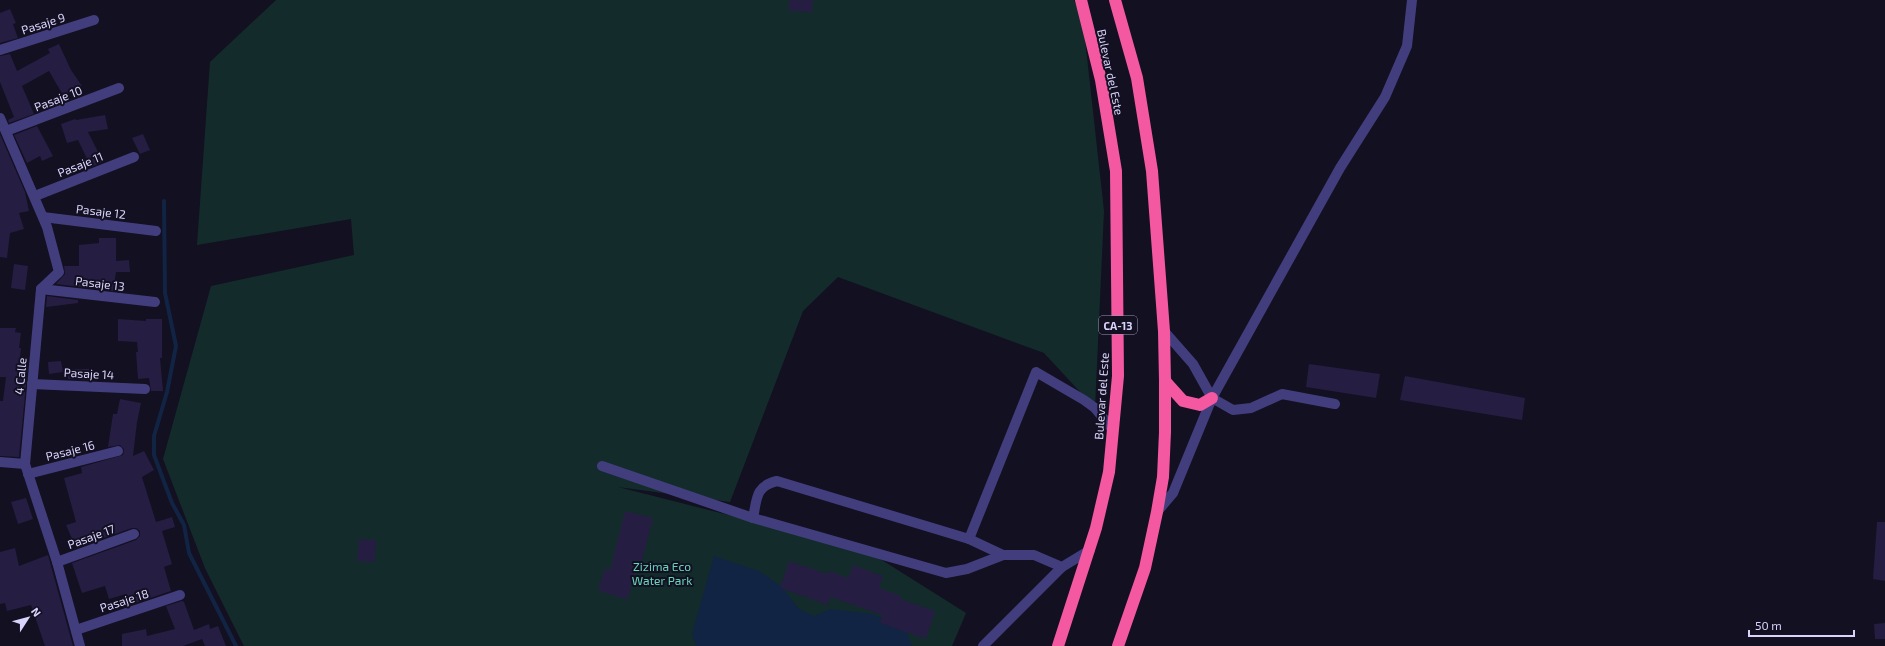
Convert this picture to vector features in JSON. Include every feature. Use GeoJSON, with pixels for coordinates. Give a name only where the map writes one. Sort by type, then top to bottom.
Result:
{"type":"FeatureCollection","features":[{"type":"Feature","properties":{"kind":"highway","name":"Bulevar del Este"},"geometry":{"type":"LineString","coordinates":[[1058,646],[1090,550],[1109,472],[1118,376],[1116,171],[1101,80],[1080,0]]}},
{"type":"Feature","properties":{"kind":"highway","name":"Bulevar del Este"},"geometry":{"type":"LineString","coordinates":[[1116,0],[1137,78],[1152,171],[1164,331],[1165,381],[1165,432],[1162,478],[1156,512],[1145,568],[1118,646]]}},
{"type":"Feature","properties":{"kind":"highway"},"geometry":{"type":"LineString","coordinates":[[1165,381],[1184,400],[1200,405],[1212,398]]}},
{"type":"Feature","properties":{"kind":"street"},"geometry":{"type":"LineString","coordinates":[[1156,512],[1173,493],[1212,398],[1340,168],[1385,97],[1407,46],[1412,0]]}},
{"type":"Feature","properties":{"kind":"street","name":"Pasaje 9"},"geometry":{"type":"LineString","coordinates":[[0,50],[94,20]]}},
{"type":"Feature","properties":{"kind":"street","name":"Pasaje 10"},"geometry":{"type":"LineString","coordinates":[[6,131],[119,88]]}},
{"type":"Feature","properties":{"kind":"street"},"geometry":{"type":"LineString","coordinates":[[0,118],[35,196],[43,217],[59,272],[41,289]]}},
{"type":"Feature","properties":{"kind":"street","name":"Pasaje 11"},"geometry":{"type":"LineString","coordinates":[[35,196],[134,157]]}},
{"type":"Feature","properties":{"kind":"street","name":"Pasaje 12"},"geometry":{"type":"LineString","coordinates":[[43,217],[156,231]]}},
{"type":"Feature","properties":{"kind":"street","name":"Pasaje 13"},"geometry":{"type":"LineString","coordinates":[[41,289],[155,302]]}},
{"type":"Feature","properties":{"kind":"street","name":"4 Calle"},"geometry":{"type":"LineString","coordinates":[[41,289],[26,469],[56,562],[80,646]]}},
{"type":"Feature","properties":{"kind":"street"},"geometry":{"type":"LineString","coordinates":[[1164,331],[1192,364],[1212,398],[1233,410],[1251,408],[1282,394],[1335,404]]}},
{"type":"Feature","properties":{"kind":"street"},"geometry":{"type":"LineString","coordinates":[[969,539],[1036,372],[1084,400],[1094,408],[1113,430]]}},
{"type":"Feature","properties":{"kind":"street","name":"Pasaje 14"},"geometry":{"type":"LineString","coordinates":[[32,384],[145,389]]}},
{"type":"Feature","properties":{"kind":"street","name":"Pasaje 16"},"geometry":{"type":"LineString","coordinates":[[0,462],[26,469],[118,450]]}},
{"type":"Feature","properties":{"kind":"street"},"geometry":{"type":"LineString","coordinates":[[602,466],[753,518],[946,573],[967,569],[1003,555],[1034,555],[1062,567]]}},
{"type":"Feature","properties":{"kind":"street"},"geometry":{"type":"LineString","coordinates":[[753,518],[758,491],[768,483],[776,481],[969,539],[1003,555]]}},
{"type":"Feature","properties":{"kind":"street","name":"Pasaje 17"},"geometry":{"type":"LineString","coordinates":[[56,562],[134,534]]}},
{"type":"Feature","properties":{"kind":"street"},"geometry":{"type":"LineString","coordinates":[[984,646],[1062,567],[1090,550]]}},
{"type":"Feature","properties":{"kind":"street","name":"Pasaje 18"},"geometry":{"type":"LineString","coordinates":[[76,630],[180,595]]}},
{"type":"Feature","properties":{"kind":"green space","name":"Zizima Eco Water Park"},"geometry":{"type":"Polygon","coordinates":[[[276,0],[1074,0],[1083,21],[1104,211],[1095,408],[1044,353],[838,277],[803,311],[730,502],[618,487],[866,550],[966,613],[952,646],[244,646],[205,568],[163,459],[211,286],[354,255],[351,219],[197,245],[210,62],[276,0]]]}},
{"type":"Feature","properties":{"kind":"water"},"geometry":{"type":"Polygon","coordinates":[[[714,556],[759,571],[781,586],[799,609],[814,616],[830,609],[873,614],[906,631],[912,646],[696,646],[692,634],[714,556]]]}},
{"type":"Feature","properties":{"kind":"building"},"geometry":{"type":"Polygon","coordinates":[[[789,0],[813,0],[812,12],[789,11],[789,0]]]}},
{"type":"Feature","properties":{"kind":"building"},"geometry":{"type":"Polygon","coordinates":[[[10,9],[16,23],[13,24],[18,38],[0,43],[0,13],[10,9]]]}},
{"type":"Feature","properties":{"kind":"building"},"geometry":{"type":"Polygon","coordinates":[[[59,44],[71,70],[82,86],[64,97],[49,71],[22,86],[34,114],[9,123],[8,120],[14,117],[0,82],[0,56],[10,54],[17,71],[50,53],[48,49],[59,44]]]}},
{"type":"Feature","properties":{"kind":"building"},"geometry":{"type":"Polygon","coordinates":[[[105,115],[108,129],[88,132],[103,162],[91,167],[78,140],[67,143],[61,124],[75,119],[105,115]]]}},
{"type":"Feature","properties":{"kind":"building"},"geometry":{"type":"Polygon","coordinates":[[[37,126],[53,156],[42,161],[40,156],[27,163],[14,135],[37,126]]]}},
{"type":"Feature","properties":{"kind":"building"},"geometry":{"type":"Polygon","coordinates":[[[0,134],[25,192],[29,211],[19,213],[24,229],[10,233],[7,258],[0,257],[0,134]]]}},
{"type":"Feature","properties":{"kind":"building"},"geometry":{"type":"Polygon","coordinates":[[[143,134],[150,150],[140,154],[132,138],[143,134]]]}},
{"type":"Feature","properties":{"kind":"building"},"geometry":{"type":"Polygon","coordinates":[[[99,238],[116,238],[116,261],[129,260],[130,272],[116,272],[113,291],[56,284],[65,274],[64,266],[79,266],[79,245],[99,243],[99,238]]]}},
{"type":"Feature","properties":{"kind":"building"},"geometry":{"type":"Polygon","coordinates":[[[14,264],[28,266],[25,290],[11,288],[14,264]]]}},
{"type":"Feature","properties":{"kind":"building"},"geometry":{"type":"Polygon","coordinates":[[[47,296],[78,300],[78,303],[46,307],[47,296]]]}},
{"type":"Feature","properties":{"kind":"building"},"geometry":{"type":"Polygon","coordinates":[[[118,319],[146,321],[146,319],[162,319],[162,358],[160,358],[163,391],[151,391],[149,378],[138,379],[136,352],[138,352],[137,342],[118,341],[118,319]]]}},
{"type":"Feature","properties":{"kind":"building"},"geometry":{"type":"Polygon","coordinates":[[[0,328],[16,328],[15,332],[21,333],[19,364],[28,365],[19,457],[0,456],[0,401],[3,401],[6,377],[0,377],[0,328]]]}},
{"type":"Feature","properties":{"kind":"building"},"geometry":{"type":"Polygon","coordinates":[[[61,361],[63,372],[49,374],[48,362],[61,361]]]}},
{"type":"Feature","properties":{"kind":"building"},"geometry":{"type":"Polygon","coordinates":[[[1309,364],[1380,374],[1376,398],[1306,387],[1309,364]]]}},
{"type":"Feature","properties":{"kind":"building"},"geometry":{"type":"Polygon","coordinates":[[[68,369],[89,369],[89,380],[68,379],[68,369]]]}},
{"type":"Feature","properties":{"kind":"building"},"geometry":{"type":"Polygon","coordinates":[[[1405,376],[1525,398],[1522,420],[1400,400],[1405,376]]]}},
{"type":"Feature","properties":{"kind":"building"},"geometry":{"type":"Polygon","coordinates":[[[120,399],[141,403],[133,456],[144,451],[154,470],[142,477],[156,522],[172,517],[175,527],[162,531],[172,564],[164,567],[171,591],[129,605],[126,594],[109,599],[105,586],[82,593],[72,563],[136,540],[140,536],[140,531],[136,528],[132,528],[76,548],[66,525],[76,522],[64,478],[82,473],[81,467],[123,455],[124,449],[120,445],[108,447],[113,414],[117,414],[120,399]]]}},
{"type":"Feature","properties":{"kind":"building"},"geometry":{"type":"Polygon","coordinates":[[[26,498],[33,519],[18,524],[11,502],[26,498]]]}},
{"type":"Feature","properties":{"kind":"building"},"geometry":{"type":"Polygon","coordinates":[[[625,511],[653,518],[639,572],[636,572],[627,600],[598,590],[605,568],[610,570],[625,511]]]}},
{"type":"Feature","properties":{"kind":"building"},"geometry":{"type":"Polygon","coordinates":[[[1877,522],[1885,522],[1885,581],[1873,579],[1877,522]]]}},
{"type":"Feature","properties":{"kind":"building"},"geometry":{"type":"Polygon","coordinates":[[[359,539],[376,540],[375,562],[357,561],[359,539]]]}},
{"type":"Feature","properties":{"kind":"building"},"geometry":{"type":"Polygon","coordinates":[[[15,548],[19,566],[48,555],[73,646],[45,646],[31,605],[7,611],[5,603],[0,604],[0,552],[15,548]]]}},
{"type":"Feature","properties":{"kind":"building"},"geometry":{"type":"Polygon","coordinates":[[[789,561],[828,574],[829,571],[848,578],[853,565],[883,576],[879,588],[901,596],[900,599],[935,611],[926,639],[880,623],[882,615],[830,597],[828,605],[780,588],[789,561]]]}},
{"type":"Feature","properties":{"kind":"building"},"geometry":{"type":"Polygon","coordinates":[[[182,601],[184,602],[194,630],[209,624],[210,629],[218,626],[226,646],[205,646],[202,639],[183,646],[122,646],[122,634],[146,629],[147,636],[175,629],[166,606],[182,601]]]}},
{"type":"Feature","properties":{"kind":"building"},"geometry":{"type":"Polygon","coordinates":[[[1885,623],[1885,639],[1875,639],[1874,624],[1885,623]]]}},
{"type":"Feature","properties":{"kind":"waterway"},"geometry":{"type":"LineString","coordinates":[[164,201],[165,293],[176,346],[167,392],[154,436],[154,455],[172,503],[184,525],[189,553],[236,646]]}}]}
